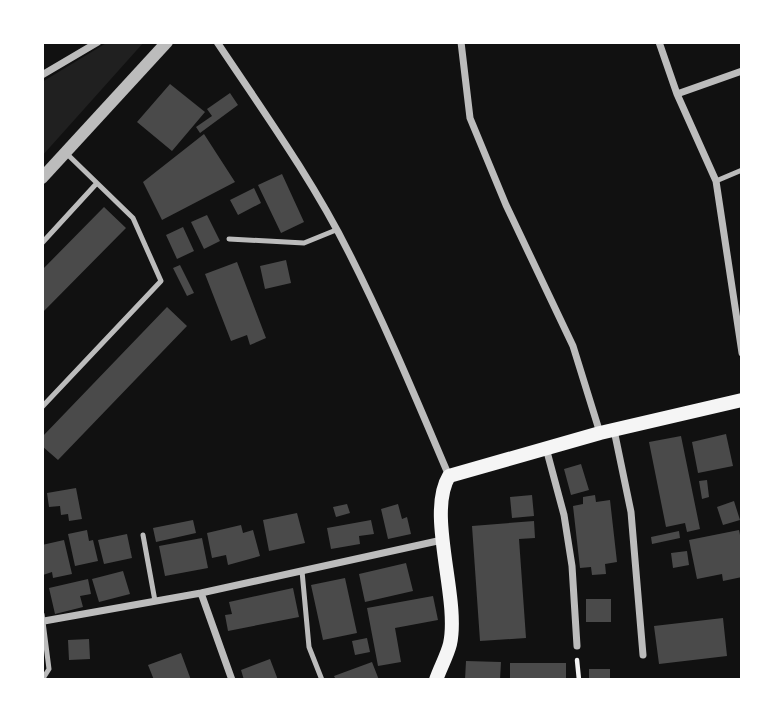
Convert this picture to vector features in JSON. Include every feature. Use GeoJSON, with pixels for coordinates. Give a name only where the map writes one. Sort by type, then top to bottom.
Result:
{"type":"FeatureCollection","features":[{"type":"Feature","properties":{"kind":"main road"},"geometry":{"type":"LineString","coordinates":[[436,680],[450,643],[450,599],[443,540],[442,488],[449,476],[607,431],[742,400]]}},
{"type":"Feature","properties":{"kind":"street"},"geometry":{"type":"LineString","coordinates":[[42,75],[98,42]]}},
{"type":"Feature","properties":{"kind":"street"},"geometry":{"type":"LineString","coordinates":[[42,178],[167,42]]}},
{"type":"Feature","properties":{"kind":"street"},"geometry":{"type":"LineString","coordinates":[[217,42],[280,135],[348,251],[407,377],[449,476]]}},
{"type":"Feature","properties":{"kind":"street"},"geometry":{"type":"LineString","coordinates":[[461,42],[470,118],[506,205],[573,346],[607,431],[631,512],[643,656]]}},
{"type":"Feature","properties":{"kind":"street"},"geometry":{"type":"LineString","coordinates":[[659,42],[677,94],[716,181],[742,353]]}},
{"type":"Feature","properties":{"kind":"street"},"geometry":{"type":"LineString","coordinates":[[677,94],[742,71]]}},
{"type":"Feature","properties":{"kind":"street"},"geometry":{"type":"LineString","coordinates":[[546,448],[564,515],[577,646]]}},
{"type":"Feature","properties":{"kind":"street"},"geometry":{"type":"LineString","coordinates":[[43,617],[201,593],[443,540]]}},
{"type":"Feature","properties":{"kind":"street"},"geometry":{"type":"LineString","coordinates":[[201,593],[232,680]]}},
{"type":"Feature","properties":{"kind":"lane"},"geometry":{"type":"LineString","coordinates":[[42,407],[161,281],[133,218],[65,152]]}},
{"type":"Feature","properties":{"kind":"lane"},"geometry":{"type":"LineString","coordinates":[[716,181],[742,170]]}},
{"type":"Feature","properties":{"kind":"lane"},"geometry":{"type":"LineString","coordinates":[[42,243],[97,183]]}},
{"type":"Feature","properties":{"kind":"lane"},"geometry":{"type":"LineString","coordinates":[[229,239],[304,243],[336,230]]}},
{"type":"Feature","properties":{"kind":"lane"},"geometry":{"type":"LineString","coordinates":[[142,535],[155,601]]}},
{"type":"Feature","properties":{"kind":"lane"},"geometry":{"type":"LineString","coordinates":[[302,571],[309,647],[321,680]]}},
{"type":"Feature","properties":{"kind":"lane"},"geometry":{"type":"LineString","coordinates":[[42,680],[49,670],[43,617]]}},
{"type":"Feature","properties":{"kind":"path"},"geometry":{"type":"LineString","coordinates":[[577,646],[579,680]]}},
{"type":"Feature","properties":{"kind":"shaded area"},"geometry":{"type":"Polygon","coordinates":[[[108,42],[144,42],[42,156],[42,82],[108,42]]]}},
{"type":"Feature","properties":{"kind":"building"},"geometry":{"type":"Polygon","coordinates":[[[170,84],[205,112],[172,151],[137,122],[170,84]]]}},
{"type":"Feature","properties":{"kind":"building"},"geometry":{"type":"Polygon","coordinates":[[[230,93],[238,105],[200,133],[196,127],[212,116],[207,109],[230,93]]]}},
{"type":"Feature","properties":{"kind":"building"},"geometry":{"type":"Polygon","coordinates":[[[204,134],[235,182],[162,220],[143,182],[204,134]]]}},
{"type":"Feature","properties":{"kind":"building"},"geometry":{"type":"Polygon","coordinates":[[[282,174],[304,222],[281,233],[258,185],[282,174]]]}},
{"type":"Feature","properties":{"kind":"building"},"geometry":{"type":"Polygon","coordinates":[[[254,188],[261,203],[238,215],[230,200],[254,188]]]}},
{"type":"Feature","properties":{"kind":"building"},"geometry":{"type":"Polygon","coordinates":[[[104,207],[126,228],[42,313],[42,270],[104,207]]]}},
{"type":"Feature","properties":{"kind":"building"},"geometry":{"type":"Polygon","coordinates":[[[207,215],[220,241],[204,249],[191,222],[207,215]]]}},
{"type":"Feature","properties":{"kind":"building"},"geometry":{"type":"Polygon","coordinates":[[[183,227],[194,251],[177,259],[166,235],[183,227]]]}},
{"type":"Feature","properties":{"kind":"building"},"geometry":{"type":"Polygon","coordinates":[[[286,260],[291,283],[265,289],[260,266],[286,260]]]}},
{"type":"Feature","properties":{"kind":"building"},"geometry":{"type":"Polygon","coordinates":[[[237,262],[266,338],[250,345],[247,335],[231,341],[205,274],[237,262]]]}},
{"type":"Feature","properties":{"kind":"building"},"geometry":{"type":"Polygon","coordinates":[[[180,265],[194,293],[187,296],[173,268],[180,265]]]}},
{"type":"Feature","properties":{"kind":"building"},"geometry":{"type":"Polygon","coordinates":[[[167,307],[187,326],[58,460],[42,446],[42,437],[167,307]]]}},
{"type":"Feature","properties":{"kind":"building"},"geometry":{"type":"Polygon","coordinates":[[[726,434],[733,466],[698,473],[692,442],[726,434]]]}},
{"type":"Feature","properties":{"kind":"building"},"geometry":{"type":"Polygon","coordinates":[[[681,436],[700,529],[687,532],[685,523],[666,527],[649,442],[681,436]]]}},
{"type":"Feature","properties":{"kind":"building"},"geometry":{"type":"Polygon","coordinates":[[[581,464],[589,490],[571,495],[564,469],[581,464]]]}},
{"type":"Feature","properties":{"kind":"building"},"geometry":{"type":"Polygon","coordinates":[[[707,480],[709,497],[702,499],[699,481],[707,480]]]}},
{"type":"Feature","properties":{"kind":"building"},"geometry":{"type":"Polygon","coordinates":[[[76,488],[82,519],[69,521],[68,514],[61,515],[60,506],[49,507],[47,493],[76,488]]]}},
{"type":"Feature","properties":{"kind":"building"},"geometry":{"type":"Polygon","coordinates":[[[532,495],[534,516],[512,518],[510,497],[532,495]]]}},
{"type":"Feature","properties":{"kind":"building"},"geometry":{"type":"Polygon","coordinates":[[[595,495],[596,502],[610,500],[617,562],[605,564],[606,574],[592,575],[591,567],[580,568],[573,506],[583,504],[583,497],[595,495]]]}},
{"type":"Feature","properties":{"kind":"building"},"geometry":{"type":"Polygon","coordinates":[[[734,501],[740,520],[723,525],[717,507],[734,501]]]}},
{"type":"Feature","properties":{"kind":"building"},"geometry":{"type":"Polygon","coordinates":[[[347,504],[350,513],[336,517],[333,507],[347,504]]]}},
{"type":"Feature","properties":{"kind":"building"},"geometry":{"type":"Polygon","coordinates":[[[398,504],[402,519],[407,517],[411,534],[388,539],[381,509],[398,504]]]}},
{"type":"Feature","properties":{"kind":"building"},"geometry":{"type":"Polygon","coordinates":[[[297,513],[305,543],[269,551],[263,520],[297,513]]]}},
{"type":"Feature","properties":{"kind":"building"},"geometry":{"type":"Polygon","coordinates":[[[193,520],[196,533],[156,542],[153,528],[193,520]]]}},
{"type":"Feature","properties":{"kind":"building"},"geometry":{"type":"Polygon","coordinates":[[[371,520],[374,534],[359,536],[360,544],[331,549],[327,528],[371,520]]]}},
{"type":"Feature","properties":{"kind":"building"},"geometry":{"type":"Polygon","coordinates":[[[534,521],[535,538],[519,539],[526,638],[480,641],[472,526],[534,521]]]}},
{"type":"Feature","properties":{"kind":"building"},"geometry":{"type":"Polygon","coordinates":[[[241,525],[243,533],[253,530],[260,556],[228,565],[226,555],[212,558],[207,533],[241,525]]]}},
{"type":"Feature","properties":{"kind":"building"},"geometry":{"type":"Polygon","coordinates":[[[87,530],[89,541],[93,540],[98,561],[75,566],[68,534],[87,530]]]}},
{"type":"Feature","properties":{"kind":"building"},"geometry":{"type":"Polygon","coordinates":[[[739,530],[742,577],[723,581],[722,574],[697,579],[689,540],[739,530]]]}},
{"type":"Feature","properties":{"kind":"building"},"geometry":{"type":"Polygon","coordinates":[[[679,531],[680,538],[652,544],[651,537],[679,531]]]}},
{"type":"Feature","properties":{"kind":"building"},"geometry":{"type":"Polygon","coordinates":[[[127,534],[132,558],[104,564],[98,540],[127,534]]]}},
{"type":"Feature","properties":{"kind":"building"},"geometry":{"type":"Polygon","coordinates":[[[202,538],[208,568],[165,576],[159,546],[202,538]]]}},
{"type":"Feature","properties":{"kind":"building"},"geometry":{"type":"Polygon","coordinates":[[[64,540],[72,574],[53,578],[52,572],[43,575],[42,545],[64,540]]]}},
{"type":"Feature","properties":{"kind":"building"},"geometry":{"type":"Polygon","coordinates":[[[687,551],[689,565],[673,568],[671,553],[687,551]]]}},
{"type":"Feature","properties":{"kind":"building"},"geometry":{"type":"Polygon","coordinates":[[[406,563],[413,591],[365,602],[359,574],[406,563]]]}},
{"type":"Feature","properties":{"kind":"building"},"geometry":{"type":"Polygon","coordinates":[[[123,571],[130,594],[99,602],[92,579],[123,571]]]}},
{"type":"Feature","properties":{"kind":"building"},"geometry":{"type":"Polygon","coordinates":[[[345,578],[357,633],[323,640],[311,585],[345,578]]]}},
{"type":"Feature","properties":{"kind":"building"},"geometry":{"type":"Polygon","coordinates":[[[88,579],[91,594],[80,596],[83,607],[55,614],[49,588],[88,579]]]}},
{"type":"Feature","properties":{"kind":"building"},"geometry":{"type":"Polygon","coordinates":[[[293,588],[299,617],[228,631],[225,615],[232,614],[229,602],[293,588]]]}},
{"type":"Feature","properties":{"kind":"building"},"geometry":{"type":"Polygon","coordinates":[[[433,596],[438,620],[395,628],[401,662],[378,666],[367,608],[433,596]]]}},
{"type":"Feature","properties":{"kind":"building"},"geometry":{"type":"Polygon","coordinates":[[[586,599],[611,599],[611,622],[586,622],[586,599]]]}},
{"type":"Feature","properties":{"kind":"building"},"geometry":{"type":"Polygon","coordinates":[[[723,618],[727,656],[659,664],[654,626],[723,618]]]}},
{"type":"Feature","properties":{"kind":"building"},"geometry":{"type":"Polygon","coordinates":[[[367,638],[370,652],[355,655],[352,641],[367,638]]]}},
{"type":"Feature","properties":{"kind":"building"},"geometry":{"type":"Polygon","coordinates":[[[89,639],[90,659],[69,660],[68,640],[89,639]]]}},
{"type":"Feature","properties":{"kind":"building"},"geometry":{"type":"Polygon","coordinates":[[[181,653],[191,680],[154,680],[148,665],[181,653]]]}},
{"type":"Feature","properties":{"kind":"building"},"geometry":{"type":"Polygon","coordinates":[[[270,659],[278,680],[244,680],[241,670],[270,659]]]}},
{"type":"Feature","properties":{"kind":"building"},"geometry":{"type":"Polygon","coordinates":[[[466,661],[501,662],[500,680],[465,680],[466,661]]]}},
{"type":"Feature","properties":{"kind":"building"},"geometry":{"type":"Polygon","coordinates":[[[372,662],[379,680],[336,680],[334,676],[372,662]]]}},
{"type":"Feature","properties":{"kind":"building"},"geometry":{"type":"Polygon","coordinates":[[[510,663],[566,663],[566,680],[510,680],[510,663]]]}},
{"type":"Feature","properties":{"kind":"building"},"geometry":{"type":"Polygon","coordinates":[[[589,669],[610,669],[610,680],[589,680],[589,669]]]}}]}
